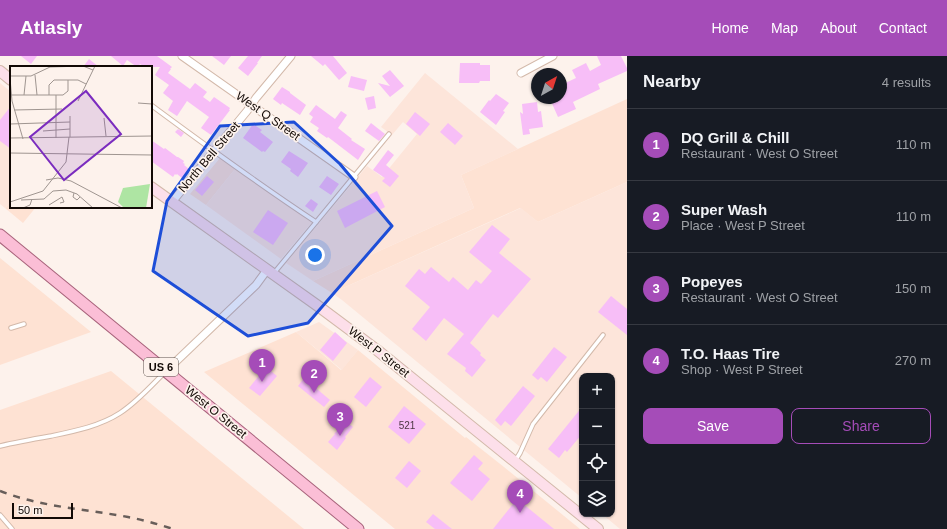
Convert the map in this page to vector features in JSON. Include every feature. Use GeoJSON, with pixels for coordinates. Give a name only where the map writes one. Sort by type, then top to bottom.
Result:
{"type":"FeatureCollection","features":[{"type":"Feature","properties":{"kind":"main road","name":"West O Street"},"geometry":{"type":"LineString","coordinates":[[0,235],[358,529]]}},
{"type":"Feature","properties":{"kind":"street","name":"West Q Street"},"geometry":{"type":"LineString","coordinates":[[182,56],[354,177]]}},
{"type":"Feature","properties":{"kind":"street","name":"North Bell Street"},"geometry":{"type":"LineString","coordinates":[[172,202],[291,56]]}},
{"type":"Feature","properties":{"kind":"street"},"geometry":{"type":"LineString","coordinates":[[521,73],[553,56]]}},
{"type":"Feature","properties":{"kind":"street"},"geometry":{"type":"LineString","coordinates":[[0,71],[10,79]]}},
{"type":"Feature","properties":{"kind":"street","name":"West P Street"},"geometry":{"type":"LineString","coordinates":[[152,188],[377,350],[598,529]]}},
{"type":"Feature","properties":{"kind":"street"},"geometry":{"type":"LineString","coordinates":[[166,371],[270,272]]}},
{"type":"Feature","properties":{"kind":"lane"},"geometry":{"type":"LineString","coordinates":[[152,106],[281,199],[316,222]]}},
{"type":"Feature","properties":{"kind":"lane"},"geometry":{"type":"LineString","coordinates":[[270,272],[316,222],[389,134]]}},
{"type":"Feature","properties":{"kind":"lane"},"geometry":{"type":"LineString","coordinates":[[11,328],[24,324]]}},
{"type":"Feature","properties":{"kind":"lane"},"geometry":{"type":"LineString","coordinates":[[515,461],[520,453],[532,424],[604,335]]}},
{"type":"Feature","properties":{"kind":"lane"},"geometry":{"type":"LineString","coordinates":[[0,446],[72,431],[100,423],[111,418],[132,404],[166,371]]}},
{"type":"Feature","properties":{"kind":"lane"},"geometry":{"type":"LineString","coordinates":[[0,515],[12,529]]}},
{"type":"Feature","properties":{"kind":"highlighted area"},"geometry":{"type":"Polygon","coordinates":[[[294,122],[340,164],[392,226],[308,323],[248,336],[153,271],[167,201],[220,126],[294,122]]]}},
{"type":"Feature","properties":{"kind":"shaded area"},"geometry":{"type":"Polygon","coordinates":[[[425,73],[518,149],[461,175],[474,208],[313,281],[286,263],[367,166],[382,177],[417,134],[403,122],[392,135],[381,127],[425,73]]]}},
{"type":"Feature","properties":{"kind":"shaded area"},"geometry":{"type":"Polygon","coordinates":[[[0,83],[10,91],[10,202],[5,208],[0,204],[0,83]]]}},
{"type":"Feature","properties":{"kind":"shaded area"},"geometry":{"type":"Polygon","coordinates":[[[627,99],[627,182],[538,222],[520,208],[332,293],[313,281],[474,208],[461,175],[627,99]]]}},
{"type":"Feature","properties":{"kind":"shaded area"},"geometry":{"type":"Polygon","coordinates":[[[220,158],[235,169],[206,205],[190,194],[220,158]]]}},
{"type":"Feature","properties":{"kind":"shaded area"},"geometry":{"type":"Polygon","coordinates":[[[235,169],[312,222],[281,259],[206,205],[235,169]]]}},
{"type":"Feature","properties":{"kind":"shaded area"},"geometry":{"type":"Polygon","coordinates":[[[627,182],[627,529],[620,529],[606,517],[615,517],[615,373],[579,373],[579,496],[332,293],[521,208],[538,222],[627,182]]]}},
{"type":"Feature","properties":{"kind":"shaded area"},"geometry":{"type":"Polygon","coordinates":[[[10,202],[10,208],[35,208],[23,223],[5,208],[10,202]]]}},
{"type":"Feature","properties":{"kind":"shaded area"},"geometry":{"type":"Polygon","coordinates":[[[0,258],[91,332],[0,365],[0,258]]]}},
{"type":"Feature","properties":{"kind":"shaded area"},"geometry":{"type":"Polygon","coordinates":[[[319,322],[358,350],[342,370],[296,332],[319,322]]]}},
{"type":"Feature","properties":{"kind":"shaded area"},"geometry":{"type":"Polygon","coordinates":[[[296,332],[341,370],[358,350],[465,438],[466,437],[504,467],[580,529],[395,529],[204,372],[296,332]]]}},
{"type":"Feature","properties":{"kind":"shaded area"},"geometry":{"type":"Polygon","coordinates":[[[111,371],[304,529],[0,529],[0,410],[111,371]]]}},
{"type":"Feature","properties":{"kind":"building"},"geometry":{"type":"Polygon","coordinates":[[[21,56],[37,56],[31,64],[21,56]]]}},
{"type":"Feature","properties":{"kind":"building"},"geometry":{"type":"Polygon","coordinates":[[[111,56],[157,56],[172,67],[168,73],[190,89],[195,83],[207,92],[203,97],[210,102],[214,97],[230,108],[230,110],[211,135],[201,128],[209,117],[187,101],[177,116],[168,110],[173,101],[163,93],[169,85],[155,75],[160,67],[143,66],[140,64],[139,66],[136,66],[127,60],[123,66],[111,56]]]}},
{"type":"Feature","properties":{"kind":"building"},"geometry":{"type":"Polygon","coordinates":[[[212,56],[231,56],[224,65],[212,56]]]}},
{"type":"Feature","properties":{"kind":"building"},"geometry":{"type":"Polygon","coordinates":[[[248,56],[262,56],[248,76],[238,68],[248,56]]]}},
{"type":"Feature","properties":{"kind":"building"},"geometry":{"type":"Polygon","coordinates":[[[311,56],[333,56],[347,73],[339,80],[325,64],[323,66],[311,56]]]}},
{"type":"Feature","properties":{"kind":"building"},"geometry":{"type":"Polygon","coordinates":[[[597,56],[621,56],[627,71],[598,84],[600,89],[573,102],[576,109],[558,117],[552,104],[567,104],[567,82],[576,78],[572,70],[586,63],[590,71],[601,65],[597,56]]]}},
{"type":"Feature","properties":{"kind":"building"},"geometry":{"type":"Polygon","coordinates":[[[89,59],[98,66],[84,66],[89,59]]]}},
{"type":"Feature","properties":{"kind":"building"},"geometry":{"type":"Polygon","coordinates":[[[460,63],[480,63],[480,65],[490,65],[490,81],[480,81],[479,83],[459,83],[460,63]]]}},
{"type":"Feature","properties":{"kind":"building"},"geometry":{"type":"Polygon","coordinates":[[[390,70],[404,86],[390,97],[378,83],[390,86],[382,76],[390,70]]]}},
{"type":"Feature","properties":{"kind":"building"},"geometry":{"type":"Polygon","coordinates":[[[351,76],[367,80],[364,91],[348,87],[351,76]]]}},
{"type":"Feature","properties":{"kind":"building"},"geometry":{"type":"Polygon","coordinates":[[[282,87],[306,105],[300,115],[273,99],[282,87]]]}},
{"type":"Feature","properties":{"kind":"building"},"geometry":{"type":"Polygon","coordinates":[[[496,94],[509,103],[496,125],[480,112],[489,100],[490,101],[496,94]]]}},
{"type":"Feature","properties":{"kind":"building"},"geometry":{"type":"Polygon","coordinates":[[[374,96],[376,108],[368,110],[365,98],[374,96]]]}},
{"type":"Feature","properties":{"kind":"building"},"geometry":{"type":"Polygon","coordinates":[[[531,103],[537,104],[538,112],[541,111],[543,127],[529,129],[530,134],[523,135],[520,112],[523,114],[522,104],[531,103]]]}},
{"type":"Feature","properties":{"kind":"building"},"geometry":{"type":"Polygon","coordinates":[[[316,105],[335,119],[341,111],[347,115],[338,128],[352,139],[351,140],[365,149],[358,160],[328,137],[327,138],[317,131],[319,128],[310,122],[313,117],[309,114],[316,105]]]}},
{"type":"Feature","properties":{"kind":"building"},"geometry":{"type":"Polygon","coordinates":[[[10,107],[10,148],[0,141],[0,120],[10,107]]]}},
{"type":"Feature","properties":{"kind":"building"},"geometry":{"type":"Polygon","coordinates":[[[415,112],[430,124],[420,136],[406,124],[415,112]]]}},
{"type":"Feature","properties":{"kind":"building"},"geometry":{"type":"Polygon","coordinates":[[[371,123],[385,134],[379,141],[365,131],[371,123]]]}},
{"type":"Feature","properties":{"kind":"building"},"geometry":{"type":"Polygon","coordinates":[[[448,123],[463,136],[455,145],[440,132],[448,123]]]}},
{"type":"Feature","properties":{"kind":"building"},"geometry":{"type":"Polygon","coordinates":[[[253,124],[262,130],[260,132],[273,142],[265,152],[262,152],[243,138],[253,124]]]}},
{"type":"Feature","properties":{"kind":"building"},"geometry":{"type":"Polygon","coordinates":[[[178,129],[184,133],[181,137],[175,132],[178,129]]]}},
{"type":"Feature","properties":{"kind":"building"},"geometry":{"type":"Polygon","coordinates":[[[152,141],[184,161],[184,165],[189,169],[182,178],[177,174],[173,177],[152,162],[152,141]]]}},
{"type":"Feature","properties":{"kind":"building"},"geometry":{"type":"Polygon","coordinates":[[[388,150],[394,155],[386,165],[399,176],[390,187],[382,181],[385,178],[373,170],[388,150]]]}},
{"type":"Feature","properties":{"kind":"building"},"geometry":{"type":"Polygon","coordinates":[[[289,151],[308,163],[298,177],[290,171],[291,169],[281,162],[289,151]]]}},
{"type":"Feature","properties":{"kind":"building"},"geometry":{"type":"Polygon","coordinates":[[[207,176],[214,182],[202,196],[195,190],[207,176]]]}},
{"type":"Feature","properties":{"kind":"building"},"geometry":{"type":"Polygon","coordinates":[[[327,176],[339,184],[331,195],[319,187],[327,176]]]}},
{"type":"Feature","properties":{"kind":"building"},"geometry":{"type":"Polygon","coordinates":[[[377,191],[385,207],[345,228],[337,211],[377,191]]]}},
{"type":"Feature","properties":{"kind":"building"},"geometry":{"type":"Polygon","coordinates":[[[311,199],[318,204],[313,212],[305,206],[311,199]]]}},
{"type":"Feature","properties":{"kind":"building"},"geometry":{"type":"Polygon","coordinates":[[[268,210],[288,223],[273,245],[253,232],[268,210]]]}},
{"type":"Feature","properties":{"kind":"building"},"geometry":{"type":"Polygon","coordinates":[[[492,225],[510,239],[499,253],[531,279],[498,318],[493,314],[470,343],[486,360],[472,377],[465,371],[466,368],[447,354],[464,334],[444,318],[426,341],[412,329],[430,307],[405,286],[419,269],[425,274],[431,267],[449,282],[453,277],[468,290],[476,280],[481,284],[492,271],[469,252],[492,225]]]}},
{"type":"Feature","properties":{"kind":"building"},"geometry":{"type":"Polygon","coordinates":[[[611,296],[627,309],[627,335],[598,312],[611,296]]]}},
{"type":"Feature","properties":{"kind":"building"},"geometry":{"type":"Polygon","coordinates":[[[335,332],[347,343],[333,361],[320,350],[335,332]]]}},
{"type":"Feature","properties":{"kind":"building"},"geometry":{"type":"Polygon","coordinates":[[[554,347],[567,357],[547,382],[541,377],[538,380],[532,375],[554,347]]]}},
{"type":"Feature","properties":{"kind":"building"},"geometry":{"type":"Polygon","coordinates":[[[266,367],[277,376],[260,396],[249,388],[266,367]]]}},
{"type":"Feature","properties":{"kind":"building"},"geometry":{"type":"Polygon","coordinates":[[[370,377],[382,387],[366,407],[354,397],[370,377]]]}},
{"type":"Feature","properties":{"kind":"building"},"geometry":{"type":"Polygon","coordinates":[[[304,378],[330,400],[324,407],[298,386],[304,378]]]}},
{"type":"Feature","properties":{"kind":"building"},"geometry":{"type":"Polygon","coordinates":[[[523,386],[535,396],[511,426],[505,421],[501,426],[495,420],[523,386]]]}},
{"type":"Feature","properties":{"kind":"building"},"geometry":{"type":"Polygon","coordinates":[[[404,406],[426,424],[409,444],[388,427],[404,406]]]}},
{"type":"Feature","properties":{"kind":"building"},"geometry":{"type":"Polygon","coordinates":[[[579,411],[579,438],[567,452],[565,450],[559,458],[548,449],[579,411]]]}},
{"type":"Feature","properties":{"kind":"building"},"geometry":{"type":"Polygon","coordinates":[[[346,421],[353,427],[337,450],[328,442],[346,421]]]}},
{"type":"Feature","properties":{"kind":"building"},"geometry":{"type":"Polygon","coordinates":[[[474,455],[483,463],[478,469],[490,479],[472,501],[450,483],[474,455]]]}},
{"type":"Feature","properties":{"kind":"building"},"geometry":{"type":"Polygon","coordinates":[[[409,461],[421,471],[407,488],[395,478],[409,461]]]}},
{"type":"Feature","properties":{"kind":"building"},"geometry":{"type":"Polygon","coordinates":[[[517,499],[554,529],[493,529],[517,499]]]}},
{"type":"Feature","properties":{"kind":"building"},"geometry":{"type":"Polygon","coordinates":[[[433,514],[452,529],[435,529],[426,522],[433,514]]]}},
{"type":"Feature","properties":{"kind":"railway"},"geometry":{"type":"LineString","coordinates":[[0,491],[31,501],[128,517],[173,529]]}},
{"type":"Feature","properties":{"kind":"place","name":"DQ Grill & Chill"},"geometry":{"type":"Point","coordinates":[262,382]}},
{"type":"Feature","properties":{"kind":"place","name":"Super Wash"},"geometry":{"type":"Point","coordinates":[314,393]}},
{"type":"Feature","properties":{"kind":"place","name":"Popeyes"},"geometry":{"type":"Point","coordinates":[340,436]}},
{"type":"Feature","properties":{"kind":"place","name":"T.O. Haas Tire"},"geometry":{"type":"Point","coordinates":[520,513]}}]}
